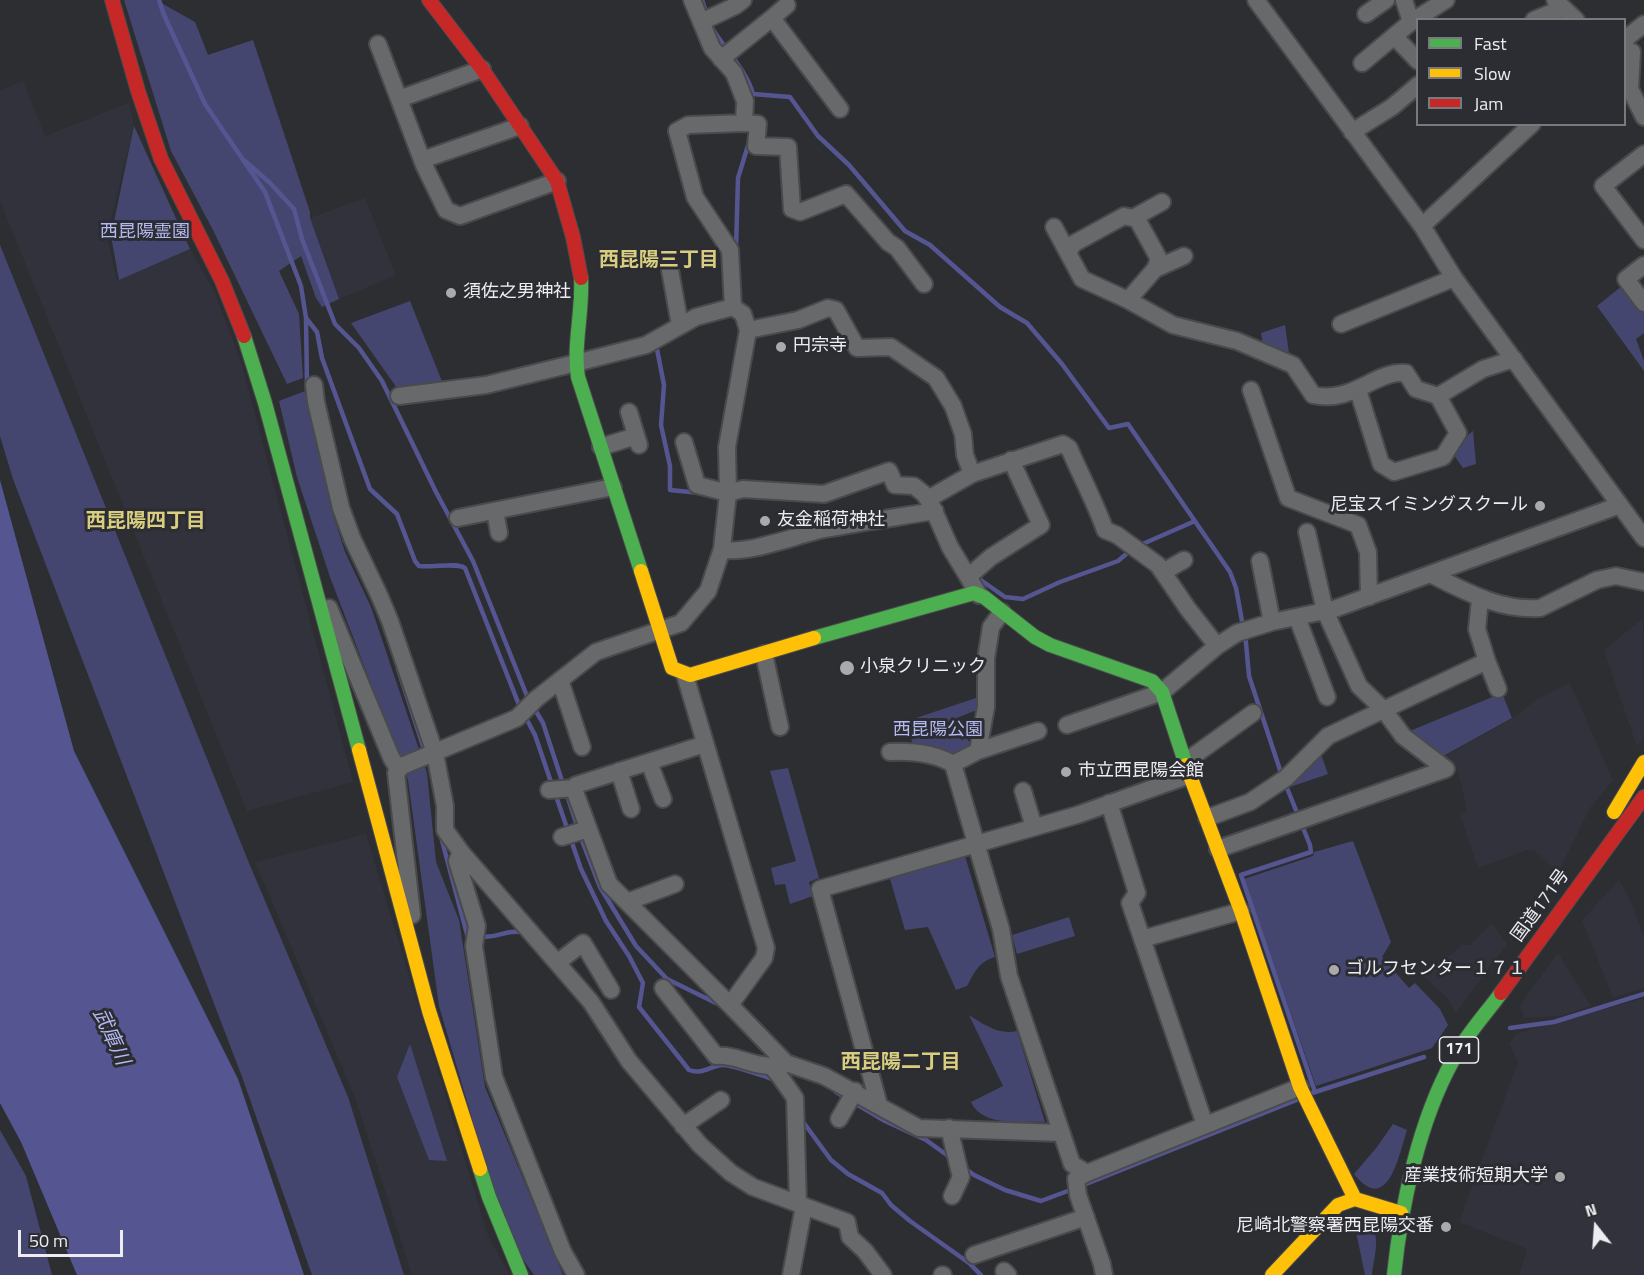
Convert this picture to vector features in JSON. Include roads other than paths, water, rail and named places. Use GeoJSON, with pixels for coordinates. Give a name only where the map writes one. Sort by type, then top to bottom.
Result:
{"type":"FeatureCollection","features":[{"type":"Feature","properties":{"kind":"main road"},"geometry":{"type":"LineString","coordinates":[[112,0],[138,91],[161,159],[222,281],[244,337],[265,403],[433,1023],[489,1197],[521,1275]]}},
{"type":"Feature","properties":{"kind":"main road"},"geometry":{"type":"LineString","coordinates":[[429,0],[483,69],[557,181],[573,237],[580,280],[581,312],[576,363],[578,377],[672,668],[685,675],[965,594],[980,595],[1035,638],[1050,645],[1152,681],[1162,692],[1187,769],[1242,910],[1300,1087],[1355,1198]]}},
{"type":"Feature","properties":{"kind":"main road"},"geometry":{"type":"LineString","coordinates":[[1561,909],[1593,847],[1644,762]]}},
{"type":"Feature","properties":{"kind":"main road","name":"国道171号"},"geometry":{"type":"LineString","coordinates":[[1394,1275],[1401,1213],[1420,1137],[1453,1059],[1644,797]]}},
{"type":"Feature","properties":{"kind":"main road"},"geometry":{"type":"LineString","coordinates":[[1561,909],[1636,832]]}},
{"type":"Feature","properties":{"kind":"main road"},"geometry":{"type":"LineString","coordinates":[[1272,1275],[1338,1205],[1355,1198],[1401,1213]]}},
{"type":"Feature","properties":{"kind":"street"},"geometry":{"type":"LineString","coordinates":[[692,0],[707,20],[712,48],[734,73],[745,101],[744,123]]}},
{"type":"Feature","properties":{"kind":"street"},"geometry":{"type":"LineString","coordinates":[[707,20],[743,0]]}},
{"type":"Feature","properties":{"kind":"street"},"geometry":{"type":"LineString","coordinates":[[1256,0],[1422,225],[1454,278],[1644,538]]}},
{"type":"Feature","properties":{"kind":"street"},"geometry":{"type":"LineString","coordinates":[[1365,14],[1386,0]]}},
{"type":"Feature","properties":{"kind":"street"},"geometry":{"type":"LineString","coordinates":[[1404,0],[1411,22]]}},
{"type":"Feature","properties":{"kind":"street"},"geometry":{"type":"LineString","coordinates":[[1417,18],[1446,0]]}},
{"type":"Feature","properties":{"kind":"street"},"geometry":{"type":"LineString","coordinates":[[1537,18],[1559,4],[1574,18]]}},
{"type":"Feature","properties":{"kind":"street"},"geometry":{"type":"LineString","coordinates":[[721,59],[787,5]]}},
{"type":"Feature","properties":{"kind":"street"},"geometry":{"type":"LineString","coordinates":[[772,18],[821,71],[840,109]]}},
{"type":"Feature","properties":{"kind":"street"},"geometry":{"type":"LineString","coordinates":[[1362,63],[1416,19]]}},
{"type":"Feature","properties":{"kind":"street"},"geometry":{"type":"LineString","coordinates":[[1626,38],[1644,24]]}},
{"type":"Feature","properties":{"kind":"street"},"geometry":{"type":"LineString","coordinates":[[1394,36],[1416,59]]}},
{"type":"Feature","properties":{"kind":"street"},"geometry":{"type":"LineString","coordinates":[[378,44],[422,160],[446,210],[460,216],[557,181]]}},
{"type":"Feature","properties":{"kind":"street"},"geometry":{"type":"LineString","coordinates":[[1626,49],[1632,52],[1630,89],[1644,117]]}},
{"type":"Feature","properties":{"kind":"street"},"geometry":{"type":"LineString","coordinates":[[399,99],[483,69]]}},
{"type":"Feature","properties":{"kind":"street"},"geometry":{"type":"LineString","coordinates":[[1352,132],[1392,107],[1416,87]]}},
{"type":"Feature","properties":{"kind":"street"},"geometry":{"type":"LineString","coordinates":[[734,307],[730,250],[695,197],[677,131],[688,125],[758,124],[756,146],[788,147],[792,209],[800,212],[846,194],[888,242],[897,248],[924,284]]}},
{"type":"Feature","properties":{"kind":"street"},"geometry":{"type":"LineString","coordinates":[[422,160],[520,126]]}},
{"type":"Feature","properties":{"kind":"street"},"geometry":{"type":"LineString","coordinates":[[1422,225],[1530,126]]}},
{"type":"Feature","properties":{"kind":"street"},"geometry":{"type":"LineString","coordinates":[[1644,153],[1603,186],[1644,240]]}},
{"type":"Feature","properties":{"kind":"street"},"geometry":{"type":"LineString","coordinates":[[1068,253],[1073,244],[1120,214],[1162,202]]}},
{"type":"Feature","properties":{"kind":"street"},"geometry":{"type":"LineString","coordinates":[[1120,214],[1137,219],[1159,259],[1155,270],[1128,300]]}},
{"type":"Feature","properties":{"kind":"street"},"geometry":{"type":"LineString","coordinates":[[1054,227],[1082,279],[1173,324],[1237,341],[1293,365],[1313,395],[1326,398],[1358,390],[1395,372],[1406,373],[1416,389],[1438,396],[1458,433],[1443,457],[1394,472],[1381,464],[1358,390]]}},
{"type":"Feature","properties":{"kind":"street"},"geometry":{"type":"LineString","coordinates":[[1155,270],[1184,256]]}},
{"type":"Feature","properties":{"kind":"street"},"geometry":{"type":"LineString","coordinates":[[1644,265],[1626,279],[1644,303]]}},
{"type":"Feature","properties":{"kind":"street"},"geometry":{"type":"LineString","coordinates":[[670,270],[680,326]]}},
{"type":"Feature","properties":{"kind":"street"},"geometry":{"type":"LineString","coordinates":[[1350,325],[1399,309],[1454,278]]}},
{"type":"Feature","properties":{"kind":"street"},"geometry":{"type":"LineString","coordinates":[[399,396],[486,385],[646,345],[696,317],[734,307],[744,314],[748,330],[727,447],[728,493],[722,549],[708,591],[681,623],[596,651],[536,699],[517,718],[409,763],[396,773],[414,934],[414,952]]}},
{"type":"Feature","properties":{"kind":"street"},"geometry":{"type":"LineString","coordinates":[[748,330],[798,320],[828,308],[836,310],[856,348],[891,347],[936,378],[953,406],[963,434],[965,455],[972,474]]}},
{"type":"Feature","properties":{"kind":"street"},"geometry":{"type":"LineString","coordinates":[[1438,396],[1483,369],[1514,359]]}},
{"type":"Feature","properties":{"kind":"street"},"geometry":{"type":"LineString","coordinates":[[314,385],[316,402],[342,508],[352,538],[384,605],[433,753],[445,806],[445,830],[459,856],[558,962],[591,1002],[629,1061],[700,1145],[731,1173],[753,1187],[848,1229],[850,1237],[865,1251],[883,1275]]}},
{"type":"Feature","properties":{"kind":"street"},"geometry":{"type":"LineString","coordinates":[[1251,390],[1288,498],[1358,525],[1368,552],[1368,597]]}},
{"type":"Feature","properties":{"kind":"street"},"geometry":{"type":"LineString","coordinates":[[600,447],[638,441],[629,412]]}},
{"type":"Feature","properties":{"kind":"street"},"geometry":{"type":"LineString","coordinates":[[684,442],[697,485],[728,493],[743,489],[824,494],[889,471],[895,485],[914,486],[924,494],[932,505],[950,547],[980,595]]}},
{"type":"Feature","properties":{"kind":"street"},"geometry":{"type":"LineString","coordinates":[[722,549],[730,552],[746,549],[932,505],[972,474],[1063,444],[1070,448],[1090,496],[1097,505],[1106,530],[1117,535],[1158,565],[1217,646]]}},
{"type":"Feature","properties":{"kind":"street"},"geometry":{"type":"LineString","coordinates":[[968,577],[992,557],[1041,525],[1011,460]]}},
{"type":"Feature","properties":{"kind":"street"},"geometry":{"type":"LineString","coordinates":[[458,518],[613,487]]}},
{"type":"Feature","properties":{"kind":"street"},"geometry":{"type":"LineString","coordinates":[[1067,725],[1086,715],[1162,692],[1217,646],[1237,633],[1272,622],[1325,611],[1368,597],[1620,505]]}},
{"type":"Feature","properties":{"kind":"street"},"geometry":{"type":"LineString","coordinates":[[495,511],[499,533]]}},
{"type":"Feature","properties":{"kind":"street"},"geometry":{"type":"LineString","coordinates":[[1218,849],[1446,769],[1403,736],[1384,711],[1359,686],[1325,611],[1306,532]]}},
{"type":"Feature","properties":{"kind":"street"},"geometry":{"type":"LineString","coordinates":[[1163,572],[1184,560]]}},
{"type":"Feature","properties":{"kind":"street"},"geometry":{"type":"LineString","coordinates":[[1260,561],[1272,622]]}},
{"type":"Feature","properties":{"kind":"street"},"geometry":{"type":"LineString","coordinates":[[1430,574],[1480,599],[1504,605],[1540,608],[1597,580],[1616,576],[1644,582]]}},
{"type":"Feature","properties":{"kind":"street"},"geometry":{"type":"LineString","coordinates":[[313,580],[326,601],[391,757],[395,764],[409,763]]}},
{"type":"Feature","properties":{"kind":"street"},"geometry":{"type":"LineString","coordinates":[[1480,599],[1477,629],[1498,689]]}},
{"type":"Feature","properties":{"kind":"street"},"geometry":{"type":"LineString","coordinates":[[978,751],[986,707],[986,659],[991,627],[1002,612]]}},
{"type":"Feature","properties":{"kind":"street"},"geometry":{"type":"LineString","coordinates":[[1297,617],[1327,697]]}},
{"type":"Feature","properties":{"kind":"street"},"geometry":{"type":"LineString","coordinates":[[764,654],[780,727]]}},
{"type":"Feature","properties":{"kind":"street"},"geometry":{"type":"LineString","coordinates":[[1208,818],[1250,801],[1286,778],[1328,736],[1487,661]]}},
{"type":"Feature","properties":{"kind":"street"},"geometry":{"type":"LineString","coordinates":[[685,675],[766,948],[764,958],[730,1005]]}},
{"type":"Feature","properties":{"kind":"street"},"geometry":{"type":"LineString","coordinates":[[560,680],[582,747]]}},
{"type":"Feature","properties":{"kind":"street"},"geometry":{"type":"LineString","coordinates":[[879,1106],[820,889],[1077,815],[1109,803],[1187,769],[1253,713]]}},
{"type":"Feature","properties":{"kind":"street"},"geometry":{"type":"LineString","coordinates":[[953,764],[978,751],[1038,731]]}},
{"type":"Feature","properties":{"kind":"street"},"geometry":{"type":"LineString","coordinates":[[705,744],[576,785],[574,792],[604,877],[609,884],[730,1005],[782,1069],[795,1108],[802,1208],[790,1275]]}},
{"type":"Feature","properties":{"kind":"street"},"geometry":{"type":"LineString","coordinates":[[890,752],[910,751],[943,758],[953,764],[1001,929],[1009,976],[1061,1134],[1080,1182],[1086,1217],[1104,1275]]}},
{"type":"Feature","properties":{"kind":"street"},"geometry":{"type":"LineString","coordinates":[[649,762],[663,799]]}},
{"type":"Feature","properties":{"kind":"street"},"geometry":{"type":"LineString","coordinates":[[619,771],[631,809]]}},
{"type":"Feature","properties":{"kind":"street"},"geometry":{"type":"LineString","coordinates":[[549,790],[575,788]]}},
{"type":"Feature","properties":{"kind":"street"},"geometry":{"type":"LineString","coordinates":[[1023,791],[1034,827]]}},
{"type":"Feature","properties":{"kind":"street"},"geometry":{"type":"LineString","coordinates":[[1109,803],[1137,892],[1130,903],[1204,1125]]}},
{"type":"Feature","properties":{"kind":"street"},"geometry":{"type":"LineString","coordinates":[[562,837],[586,829]]}},
{"type":"Feature","properties":{"kind":"street"},"geometry":{"type":"LineString","coordinates":[[459,856],[476,933],[474,946],[494,1077],[563,1252],[576,1275]]}},
{"type":"Feature","properties":{"kind":"street"},"geometry":{"type":"LineString","coordinates":[[627,902],[675,884]]}},
{"type":"Feature","properties":{"kind":"street"},"geometry":{"type":"LineString","coordinates":[[1142,939],[1242,910]]}},
{"type":"Feature","properties":{"kind":"street"},"geometry":{"type":"LineString","coordinates":[[558,962],[583,943],[611,990]]}},
{"type":"Feature","properties":{"kind":"street"},"geometry":{"type":"LineString","coordinates":[[663,988],[716,1056],[728,1055],[752,1064],[824,1076],[847,1104],[879,1106],[919,1128],[951,1133],[1061,1134]]}},
{"type":"Feature","properties":{"kind":"street"},"geometry":{"type":"LineString","coordinates":[[1080,1182],[1204,1125],[1300,1087]]}},
{"type":"Feature","properties":{"kind":"street"},"geometry":{"type":"LineString","coordinates":[[683,1125],[721,1101]]}},
{"type":"Feature","properties":{"kind":"street"},"geometry":{"type":"LineString","coordinates":[[951,1133],[961,1177],[952,1196]]}},
{"type":"Feature","properties":{"kind":"street"},"geometry":{"type":"LineString","coordinates":[[974,1255],[1086,1217]]}},
{"type":"Feature","properties":{"kind":"water","name":"武庫川"},"geometry":{"type":"Polygon","coordinates":[[[0,480],[74,751],[238,1079],[304,1275],[77,1275],[21,1142],[0,1103],[0,480]]]}},
{"type":"Feature","properties":{"kind":"waterway"},"geometry":{"type":"LineString","coordinates":[[159,0],[205,104],[265,192],[301,286],[306,318],[307,385]]}},
{"type":"Feature","properties":{"kind":"waterway"},"geometry":{"type":"LineString","coordinates":[[702,0],[707,15]]}},
{"type":"Feature","properties":{"kind":"waterway"},"geometry":{"type":"LineString","coordinates":[[712,28],[740,68],[753,94],[790,97],[818,136],[849,165],[905,231],[930,245],[1000,307],[1027,323],[1062,364],[1109,428],[1128,424],[1230,572],[1236,588],[1246,643],[1249,676],[1282,776]]}},
{"type":"Feature","properties":{"kind":"waterway"},"geometry":{"type":"LineString","coordinates":[[736,249],[738,178],[750,139]]}},
{"type":"Feature","properties":{"kind":"waterway"},"geometry":{"type":"LineString","coordinates":[[245,161],[294,209],[302,239],[335,324],[359,348],[382,381],[436,492],[473,561],[529,701]]}},
{"type":"Feature","properties":{"kind":"waterway"},"geometry":{"type":"LineString","coordinates":[[306,318],[317,332],[322,358],[370,489],[397,514],[415,561],[419,566],[456,565],[465,568],[519,705],[535,735],[552,785]]}},
{"type":"Feature","properties":{"kind":"waterway"},"geometry":{"type":"LineString","coordinates":[[656,344],[664,385],[661,425],[670,466],[670,490],[700,493]]}},
{"type":"Feature","properties":{"kind":"waterway"},"geometry":{"type":"LineString","coordinates":[[1138,546],[1195,521]]}},
{"type":"Feature","properties":{"kind":"waterway"},"geometry":{"type":"LineString","coordinates":[[975,576],[1005,597],[1023,599],[1060,582],[1118,561],[1131,550]]}},
{"type":"Feature","properties":{"kind":"waterway"},"geometry":{"type":"LineString","coordinates":[[398,669],[425,752]]}},
{"type":"Feature","properties":{"kind":"waterway"},"geometry":{"type":"LineString","coordinates":[[534,708],[543,723],[563,784]]}},
{"type":"Feature","properties":{"kind":"waterway"},"geometry":{"type":"LineString","coordinates":[[1285,783],[1311,852],[1241,875],[1315,1092]]}},
{"type":"Feature","properties":{"kind":"waterway"},"geometry":{"type":"LineString","coordinates":[[566,792],[600,887],[636,946],[667,979],[722,1006]]}},
{"type":"Feature","properties":{"kind":"waterway"},"geometry":{"type":"LineString","coordinates":[[555,793],[581,869],[606,921],[629,956],[643,983],[639,1007],[689,1070],[706,1070],[726,1065],[774,1080]]}},
{"type":"Feature","properties":{"kind":"waterway"},"geometry":{"type":"LineString","coordinates":[[440,833],[468,938]]}},
{"type":"Feature","properties":{"kind":"waterway"},"geometry":{"type":"LineString","coordinates":[[480,936],[491,937],[512,932],[524,933]]}},
{"type":"Feature","properties":{"kind":"waterway"},"geometry":{"type":"LineString","coordinates":[[1510,1028],[1554,1022],[1644,994]]}},
{"type":"Feature","properties":{"kind":"waterway"},"geometry":{"type":"LineString","coordinates":[[760,1047],[773,1060]]}},
{"type":"Feature","properties":{"kind":"waterway"},"geometry":{"type":"LineString","coordinates":[[1312,1093],[1424,1057]]}},
{"type":"Feature","properties":{"kind":"waterway"},"geometry":{"type":"LineString","coordinates":[[836,1092],[885,1121],[926,1140],[951,1158]]}},
{"type":"Feature","properties":{"kind":"waterway"},"geometry":{"type":"LineString","coordinates":[[1081,1186],[1299,1099]]}},
{"type":"Feature","properties":{"kind":"waterway"},"geometry":{"type":"LineString","coordinates":[[801,1119],[831,1160],[848,1174],[882,1193],[891,1205],[910,1221],[969,1263],[981,1275]]}},
{"type":"Feature","properties":{"kind":"waterway"},"geometry":{"type":"LineString","coordinates":[[963,1167],[1005,1190],[1041,1201],[1073,1189]]}},
{"type":"Feature","properties":{"kind":"place","name":"須佐之男神社"},"geometry":{"type":"Point","coordinates":[451,293]}},
{"type":"Feature","properties":{"kind":"place","name":"円宗寺"},"geometry":{"type":"Point","coordinates":[781,347]}},
{"type":"Feature","properties":{"kind":"place","name":"尼宝スイミングスクール"},"geometry":{"type":"Point","coordinates":[1540,506]}},
{"type":"Feature","properties":{"kind":"place","name":"友金稲荷神社"},"geometry":{"type":"Point","coordinates":[765,521]}},
{"type":"Feature","properties":{"kind":"place","name":"小泉クリニック"},"geometry":{"type":"Point","coordinates":[847,668]}},
{"type":"Feature","properties":{"kind":"place","name":"市立西昆陽会館"},"geometry":{"type":"Point","coordinates":[1066,772]}},
{"type":"Feature","properties":{"kind":"place","name":"ゴルフセンター１７１"},"geometry":{"type":"Point","coordinates":[1334,970]}},
{"type":"Feature","properties":{"kind":"place","name":"産業技術短期大学"},"geometry":{"type":"Point","coordinates":[1560,1177]}},
{"type":"Feature","properties":{"kind":"place","name":"尼崎北警察署西昆陽交番"},"geometry":{"type":"Point","coordinates":[1446,1227]}},
{"type":"Feature","properties":{"kind":"district","name":"西昆陽三丁目"},"geometry":{"type":"Point","coordinates":[659,261]}},
{"type":"Feature","properties":{"kind":"district","name":"西昆陽四丁目"},"geometry":{"type":"Point","coordinates":[146,522]}},
{"type":"Feature","properties":{"kind":"district","name":"西昆陽二丁目"},"geometry":{"type":"Point","coordinates":[901,1063]}},
{"type":"Feature","properties":{"kind":"park label","name":"西昆陽霊園"},"geometry":{"type":"Point","coordinates":[145,233]}},
{"type":"Feature","properties":{"kind":"park label","name":"西昆陽公園"},"geometry":{"type":"Point","coordinates":[938,731]}}]}
